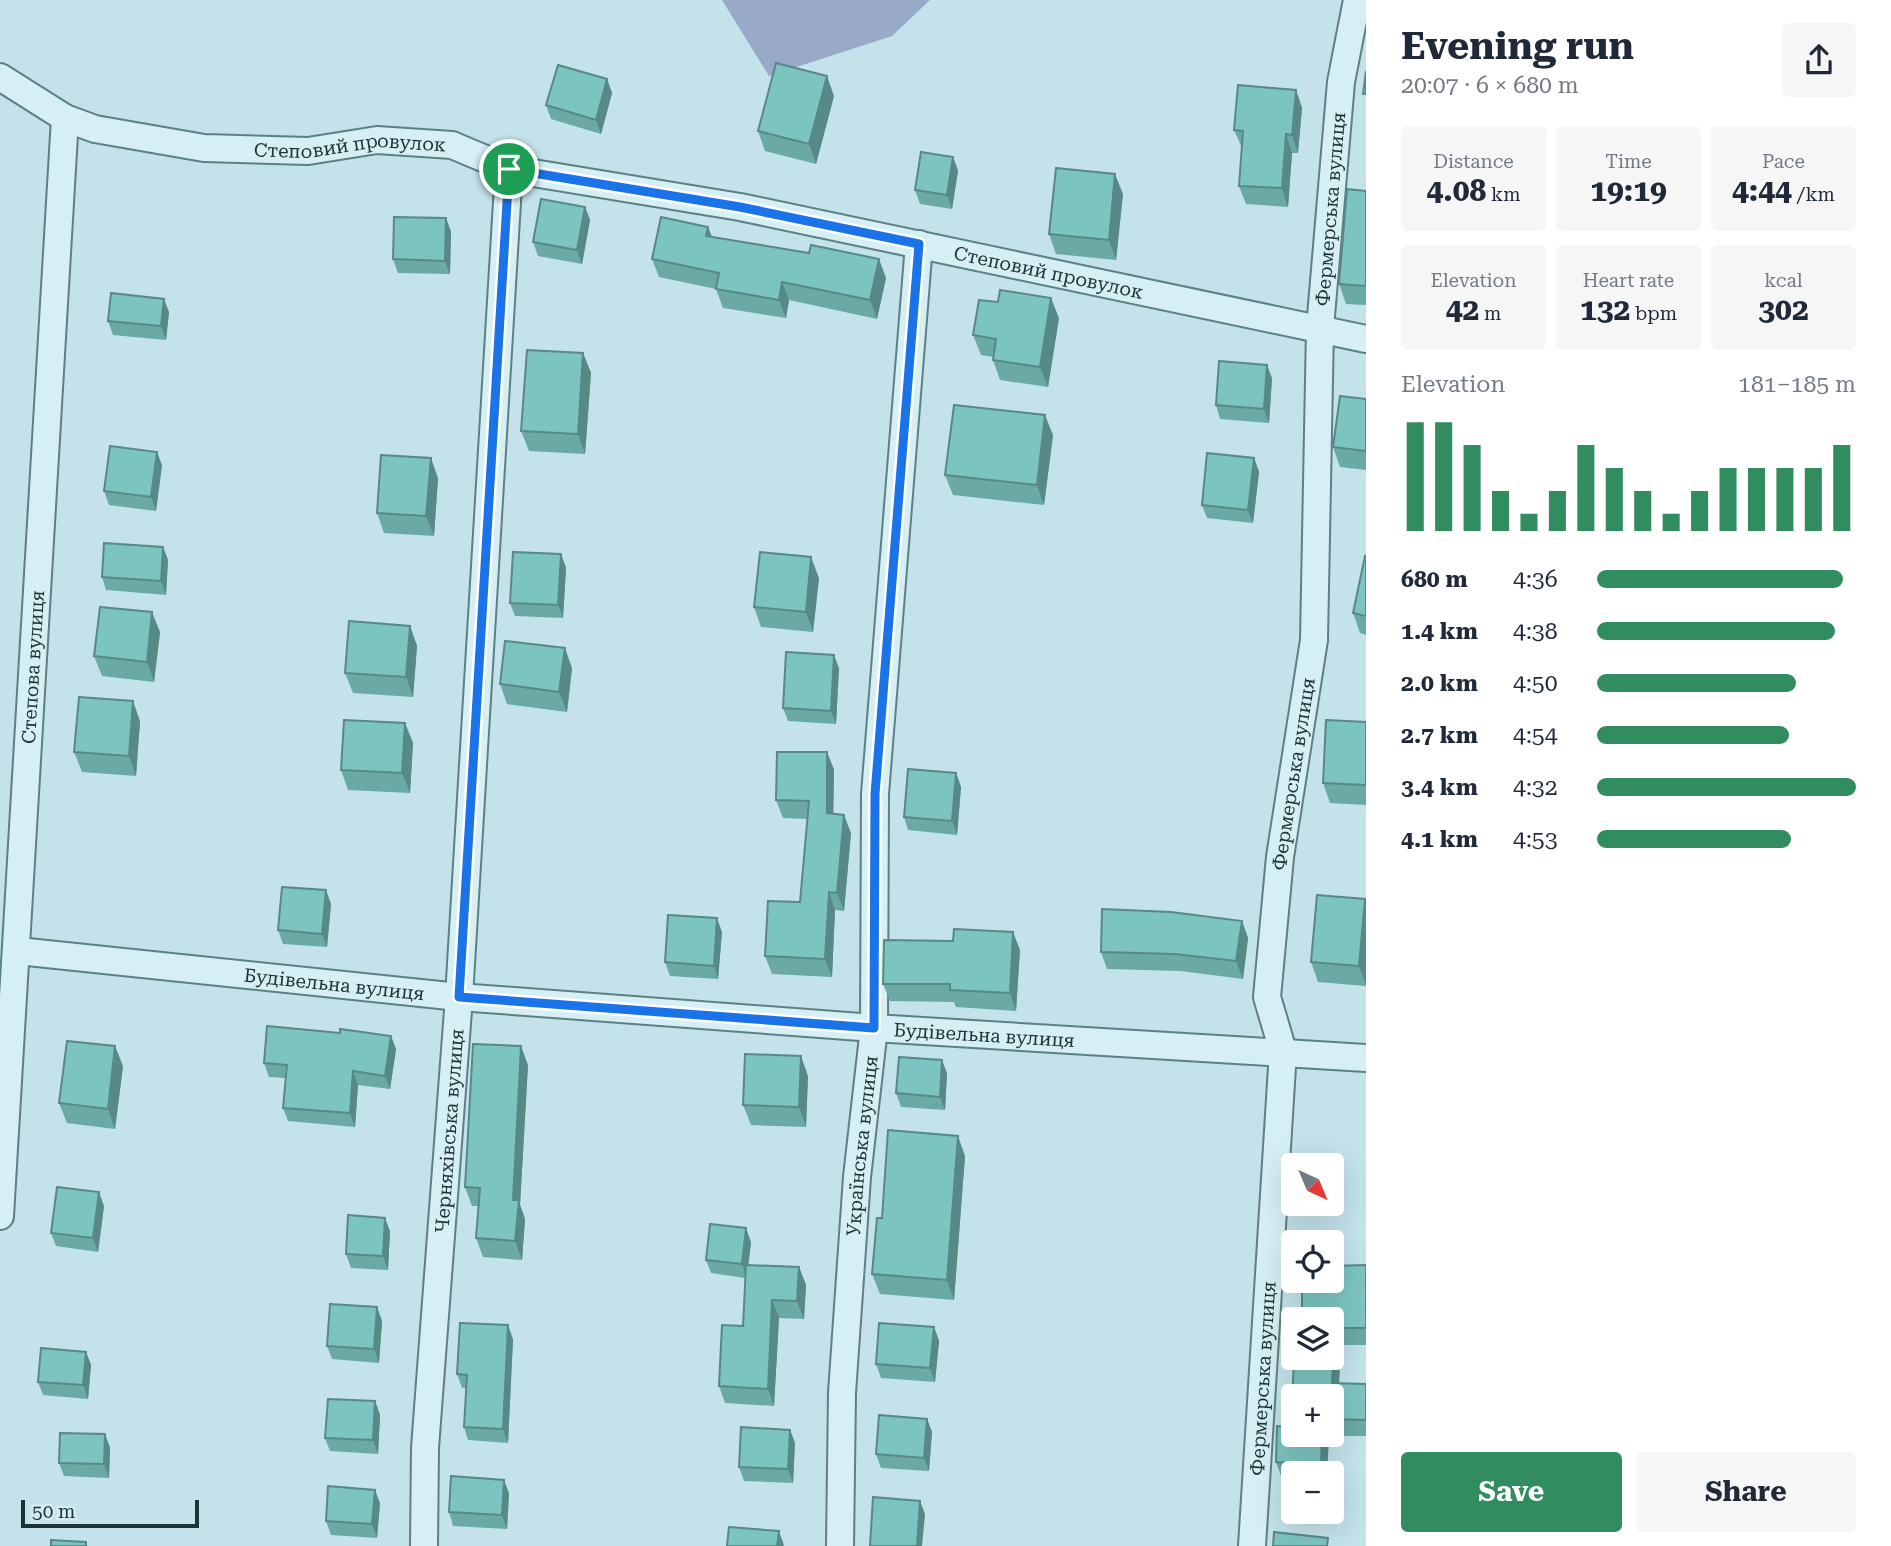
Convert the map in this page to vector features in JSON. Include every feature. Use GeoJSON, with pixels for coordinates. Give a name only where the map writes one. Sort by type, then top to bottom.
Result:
{"type":"FeatureCollection","features":[{"type":"Feature","properties":{"kind":"street","name":"Фермерська вулиця"},"geometry":{"type":"LineString","coordinates":[[1252,1546],[1283,1051],[1267,997],[1280,857],[1314,640],[1320,328],[1341,82],[1357,0]]}},
{"type":"Feature","properties":{"kind":"street","name":"Степовий провулок"},"geometry":{"type":"LineString","coordinates":[[0,77],[65,118],[95,129],[204,148],[308,151],[377,140],[452,145],[509,169],[740,207],[1366,339]]}},
{"type":"Feature","properties":{"kind":"street","name":"Степова вулиця"},"geometry":{"type":"LineString","coordinates":[[0,1216],[18,951],[65,118]]}},
{"type":"Feature","properties":{"kind":"street","name":"Черняхівська вулиця"},"geometry":{"type":"LineString","coordinates":[[424,1546],[425,1448],[459,997],[509,169]]}},
{"type":"Feature","properties":{"kind":"street","name":"Українська вулиця"},"geometry":{"type":"LineString","coordinates":[[841,1546],[842,1393],[857,1177],[874,1028],[875,794],[919,244]]}},
{"type":"Feature","properties":{"kind":"street","name":"Будівельна вулиця"},"geometry":{"type":"LineString","coordinates":[[18,951],[459,997],[874,1028],[1366,1058]]}},
{"type":"Feature","properties":{"kind":"shaded area"},"geometry":{"type":"Polygon","coordinates":[[[722,0],[930,0],[892,36],[769,76],[722,0]]]}},
{"type":"Feature","properties":{"kind":"building"},"geometry":{"type":"Polygon","coordinates":[[[776,63],[827,76],[809,144],[758,131],[776,63]]]}},
{"type":"Feature","properties":{"kind":"building"},"geometry":{"type":"Polygon","coordinates":[[[558,65],[607,79],[596,120],[546,105],[558,65]]]}},
{"type":"Feature","properties":{"kind":"building"},"geometry":{"type":"Polygon","coordinates":[[[1366,71],[1366,94],[1363,94],[1366,71]]]}},
{"type":"Feature","properties":{"kind":"building"},"geometry":{"type":"Polygon","coordinates":[[[1238,85],[1296,90],[1292,135],[1286,134],[1282,188],[1239,186],[1243,131],[1234,130],[1238,85]]]}},
{"type":"Feature","properties":{"kind":"building"},"geometry":{"type":"Polygon","coordinates":[[[921,152],[953,157],[947,195],[915,190],[921,152]]]}},
{"type":"Feature","properties":{"kind":"building"},"geometry":{"type":"Polygon","coordinates":[[[1056,168],[1115,174],[1109,240],[1049,234],[1056,168]]]}},
{"type":"Feature","properties":{"kind":"building"},"geometry":{"type":"Polygon","coordinates":[[[1347,189],[1366,191],[1366,286],[1339,284],[1347,189]]]}},
{"type":"Feature","properties":{"kind":"building"},"geometry":{"type":"Polygon","coordinates":[[[541,199],[585,207],[577,250],[533,242],[541,199]]]}},
{"type":"Feature","properties":{"kind":"building"},"geometry":{"type":"Polygon","coordinates":[[[394,217],[446,218],[445,261],[393,259],[394,217]]]}},
{"type":"Feature","properties":{"kind":"building"},"geometry":{"type":"Polygon","coordinates":[[[661,217],[708,227],[706,236],[809,253],[811,245],[879,259],[870,300],[782,282],[779,300],[716,289],[719,273],[652,259],[661,217]]]}},
{"type":"Feature","properties":{"kind":"building"},"geometry":{"type":"Polygon","coordinates":[[[1000,290],[1051,298],[1040,367],[993,360],[996,339],[973,335],[979,300],[998,302],[1000,290]]]}},
{"type":"Feature","properties":{"kind":"building"},"geometry":{"type":"Polygon","coordinates":[[[111,293],[164,299],[161,326],[108,321],[111,293]]]}},
{"type":"Feature","properties":{"kind":"building"},"geometry":{"type":"Polygon","coordinates":[[[527,350],[583,353],[578,434],[521,431],[527,350]]]}},
{"type":"Feature","properties":{"kind":"building"},"geometry":{"type":"Polygon","coordinates":[[[1219,361],[1267,365],[1264,409],[1216,405],[1219,361]]]}},
{"type":"Feature","properties":{"kind":"building"},"geometry":{"type":"Polygon","coordinates":[[[1340,396],[1366,399],[1366,451],[1333,447],[1340,396]]]}},
{"type":"Feature","properties":{"kind":"building"},"geometry":{"type":"Polygon","coordinates":[[[954,405],[1045,415],[1037,485],[945,475],[954,405]]]}},
{"type":"Feature","properties":{"kind":"building"},"geometry":{"type":"Polygon","coordinates":[[[110,446],[157,452],[151,497],[104,491],[110,446]]]}},
{"type":"Feature","properties":{"kind":"building"},"geometry":{"type":"Polygon","coordinates":[[[1207,453],[1254,458],[1248,510],[1202,505],[1207,453]]]}},
{"type":"Feature","properties":{"kind":"building"},"geometry":{"type":"Polygon","coordinates":[[[381,455],[431,458],[426,516],[377,513],[381,455]]]}},
{"type":"Feature","properties":{"kind":"building"},"geometry":{"type":"Polygon","coordinates":[[[104,543],[163,547],[161,581],[102,577],[104,543]]]}},
{"type":"Feature","properties":{"kind":"building"},"geometry":{"type":"Polygon","coordinates":[[[513,552],[561,554],[558,605],[510,603],[513,552]]]}},
{"type":"Feature","properties":{"kind":"building"},"geometry":{"type":"Polygon","coordinates":[[[760,552],[811,557],[806,612],[754,607],[760,552]]]}},
{"type":"Feature","properties":{"kind":"building"},"geometry":{"type":"Polygon","coordinates":[[[1366,556],[1366,616],[1353,613],[1366,556]]]}},
{"type":"Feature","properties":{"kind":"building"},"geometry":{"type":"Polygon","coordinates":[[[100,607],[152,612],[147,662],[94,656],[100,607]]]}},
{"type":"Feature","properties":{"kind":"building"},"geometry":{"type":"Polygon","coordinates":[[[349,621],[410,626],[406,677],[345,673],[349,621]]]}},
{"type":"Feature","properties":{"kind":"building"},"geometry":{"type":"Polygon","coordinates":[[[505,641],[565,648],[559,692],[500,684],[505,641]]]}},
{"type":"Feature","properties":{"kind":"building"},"geometry":{"type":"Polygon","coordinates":[[[786,652],[834,655],[831,711],[783,708],[786,652]]]}},
{"type":"Feature","properties":{"kind":"building"},"geometry":{"type":"Polygon","coordinates":[[[79,697],[133,701],[129,756],[74,752],[79,697]]]}},
{"type":"Feature","properties":{"kind":"building"},"geometry":{"type":"Polygon","coordinates":[[[344,720],[405,723],[402,773],[341,770],[344,720]]]}},
{"type":"Feature","properties":{"kind":"building"},"geometry":{"type":"Polygon","coordinates":[[[1326,720],[1366,722],[1366,785],[1323,783],[1326,720]]]}},
{"type":"Feature","properties":{"kind":"building"},"geometry":{"type":"Polygon","coordinates":[[[777,752],[827,752],[827,813],[844,815],[837,893],[829,892],[825,959],[765,956],[768,901],[800,902],[809,801],[776,800],[777,752]]]}},
{"type":"Feature","properties":{"kind":"building"},"geometry":{"type":"Polygon","coordinates":[[[908,769],[956,773],[952,821],[904,817],[908,769]]]}},
{"type":"Feature","properties":{"kind":"building"},"geometry":{"type":"Polygon","coordinates":[[[282,887],[326,890],[322,934],[278,930],[282,887]]]}},
{"type":"Feature","properties":{"kind":"building"},"geometry":{"type":"Polygon","coordinates":[[[1317,895],[1365,899],[1359,966],[1311,962],[1317,895]]]}},
{"type":"Feature","properties":{"kind":"building"},"geometry":{"type":"Polygon","coordinates":[[[1102,909],[1171,912],[1242,921],[1236,961],[1175,954],[1101,952],[1102,909]]]}},
{"type":"Feature","properties":{"kind":"building"},"geometry":{"type":"Polygon","coordinates":[[[668,915],[717,918],[714,966],[665,962],[668,915]]]}},
{"type":"Feature","properties":{"kind":"building"},"geometry":{"type":"Polygon","coordinates":[[[954,929],[1013,932],[1010,993],[950,990],[950,984],[883,984],[884,940],[953,941],[954,929]]]}},
{"type":"Feature","properties":{"kind":"building"},"geometry":{"type":"Polygon","coordinates":[[[267,1026],[340,1033],[340,1029],[391,1036],[385,1076],[353,1071],[350,1113],[283,1108],[287,1065],[264,1063],[267,1026]]]}},
{"type":"Feature","properties":{"kind":"building"},"geometry":{"type":"Polygon","coordinates":[[[67,1041],[115,1046],[108,1109],[59,1103],[67,1041]]]}},
{"type":"Feature","properties":{"kind":"building"},"geometry":{"type":"Polygon","coordinates":[[[473,1044],[521,1046],[513,1200],[519,1200],[515,1241],[476,1238],[480,1188],[465,1187],[473,1044]]]}},
{"type":"Feature","properties":{"kind":"building"},"geometry":{"type":"Polygon","coordinates":[[[745,1054],[801,1056],[799,1107],[743,1105],[745,1054]]]}},
{"type":"Feature","properties":{"kind":"building"},"geometry":{"type":"Polygon","coordinates":[[[899,1057],[942,1060],[940,1097],[896,1093],[899,1057]]]}},
{"type":"Feature","properties":{"kind":"building"},"geometry":{"type":"Polygon","coordinates":[[[888,1130],[958,1136],[947,1280],[872,1274],[877,1218],[882,1218],[888,1130]]]}},
{"type":"Feature","properties":{"kind":"building"},"geometry":{"type":"Polygon","coordinates":[[[57,1187],[99,1192],[93,1238],[51,1233],[57,1187]]]}},
{"type":"Feature","properties":{"kind":"building"},"geometry":{"type":"Polygon","coordinates":[[[348,1215],[385,1218],[383,1256],[346,1254],[348,1215]]]}},
{"type":"Feature","properties":{"kind":"building"},"geometry":{"type":"Polygon","coordinates":[[[710,1224],[746,1228],[742,1264],[706,1260],[710,1224]]]}},
{"type":"Feature","properties":{"kind":"building"},"geometry":{"type":"Polygon","coordinates":[[[746,1265],[799,1267],[797,1301],[772,1300],[768,1389],[719,1386],[722,1325],[743,1326],[746,1265]]]}},
{"type":"Feature","properties":{"kind":"building"},"geometry":{"type":"Polygon","coordinates":[[[1366,1265],[1366,1328],[1344,1328],[1344,1307],[1302,1307],[1302,1293],[1344,1293],[1344,1266],[1366,1265]]]}},
{"type":"Feature","properties":{"kind":"building"},"geometry":{"type":"Polygon","coordinates":[[[330,1304],[377,1307],[374,1349],[327,1346],[330,1304]]]}},
{"type":"Feature","properties":{"kind":"building"},"geometry":{"type":"Polygon","coordinates":[[[460,1323],[508,1325],[503,1429],[464,1427],[467,1375],[457,1374],[460,1323]]]}},
{"type":"Feature","properties":{"kind":"building"},"geometry":{"type":"Polygon","coordinates":[[[879,1323],[934,1327],[930,1368],[876,1364],[879,1323]]]}},
{"type":"Feature","properties":{"kind":"building"},"geometry":{"type":"Polygon","coordinates":[[[41,1348],[86,1352],[83,1385],[38,1382],[41,1348]]]}},
{"type":"Feature","properties":{"kind":"building"},"geometry":{"type":"Polygon","coordinates":[[[1294,1370],[1333,1370],[1332,1383],[1366,1384],[1366,1420],[1344,1419],[1344,1384],[1293,1384],[1294,1370]]]}},
{"type":"Feature","properties":{"kind":"building"},"geometry":{"type":"Polygon","coordinates":[[[328,1399],[375,1401],[373,1440],[325,1438],[328,1399]]]}},
{"type":"Feature","properties":{"kind":"building"},"geometry":{"type":"Polygon","coordinates":[[[879,1415],[927,1419],[924,1458],[876,1454],[879,1415]]]}},
{"type":"Feature","properties":{"kind":"building"},"geometry":{"type":"Polygon","coordinates":[[[1277,1426],[1281,1426],[1281,1447],[1322,1447],[1321,1461],[1276,1462],[1277,1426]]]}},
{"type":"Feature","properties":{"kind":"building"},"geometry":{"type":"Polygon","coordinates":[[[741,1427],[790,1430],[788,1469],[739,1467],[741,1427]]]}},
{"type":"Feature","properties":{"kind":"building"},"geometry":{"type":"Polygon","coordinates":[[[60,1433],[105,1434],[104,1464],[59,1463],[60,1433]]]}},
{"type":"Feature","properties":{"kind":"building"},"geometry":{"type":"Polygon","coordinates":[[[451,1476],[504,1480],[502,1515],[449,1512],[451,1476]]]}},
{"type":"Feature","properties":{"kind":"building"},"geometry":{"type":"Polygon","coordinates":[[[328,1486],[375,1490],[372,1524],[326,1521],[328,1486]]]}},
{"type":"Feature","properties":{"kind":"building"},"geometry":{"type":"Polygon","coordinates":[[[873,1497],[920,1501],[917,1546],[870,1546],[873,1497]]]}},
{"type":"Feature","properties":{"kind":"building"},"geometry":{"type":"Polygon","coordinates":[[[729,1527],[779,1531],[777,1546],[727,1546],[729,1527]]]}},
{"type":"Feature","properties":{"kind":"building"},"geometry":{"type":"Polygon","coordinates":[[[1274,1532],[1328,1538],[1327,1546],[1273,1546],[1274,1532]]]}},
{"type":"Feature","properties":{"kind":"building"},"geometry":{"type":"Polygon","coordinates":[[[51,1540],[86,1542],[86,1546],[51,1546],[51,1540]]]}},
{"type":"Feature","properties":{"kind":"route"},"geometry":{"type":"LineString","coordinates":[[509,169],[557,174],[740,207],[919,244],[875,794],[874,1028],[459,997],[509,169]]}}]}
